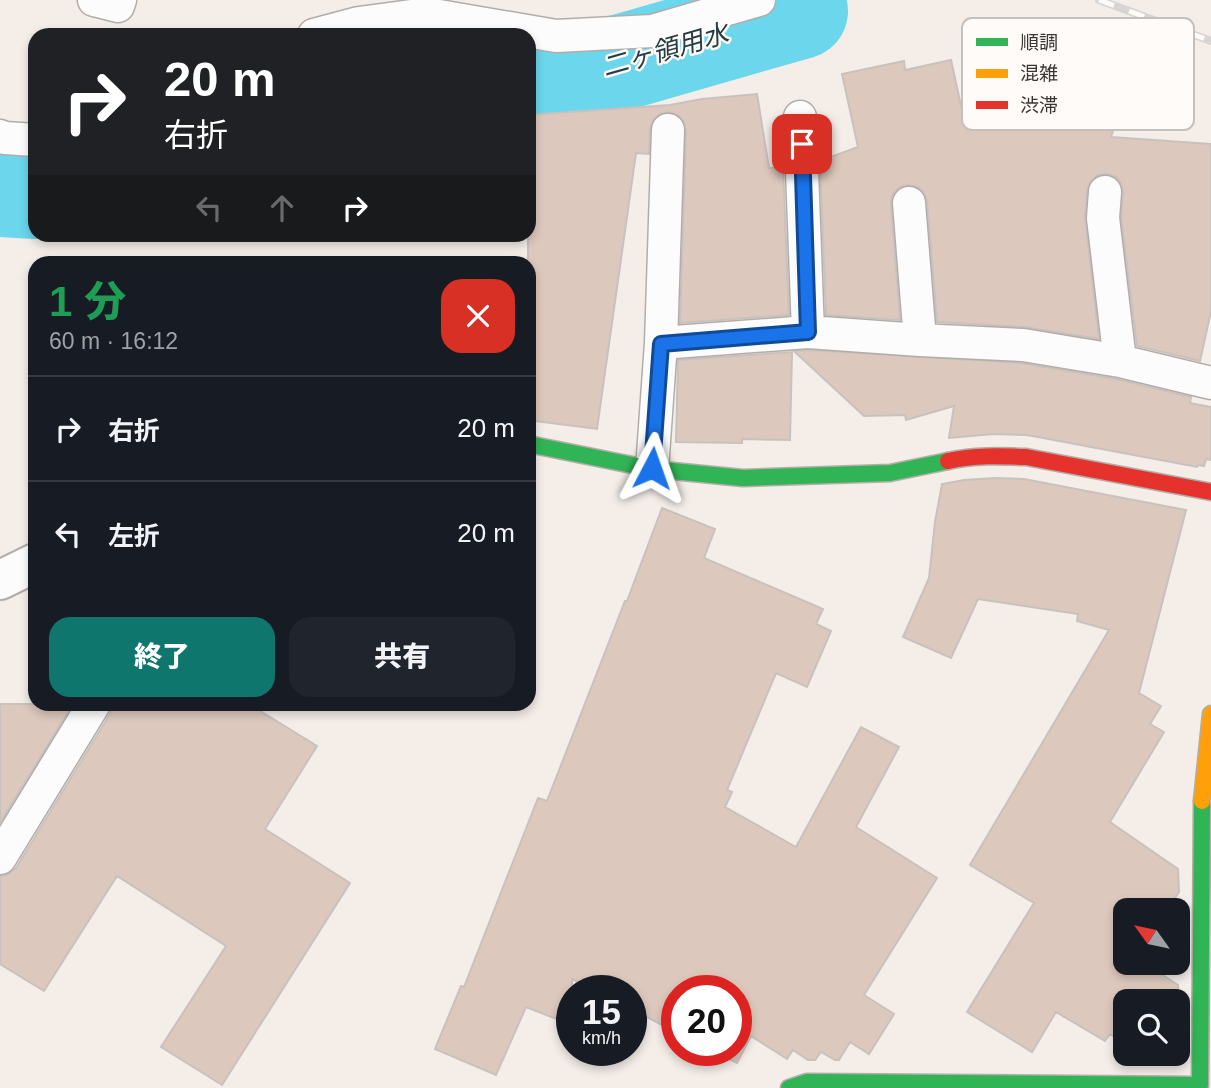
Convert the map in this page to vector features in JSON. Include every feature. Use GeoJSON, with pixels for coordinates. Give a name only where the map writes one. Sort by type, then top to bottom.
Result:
{"type":"FeatureCollection","features":[{"type":"Feature","properties":{"kind":"street"},"geometry":{"type":"LineString","coordinates":[[536,446],[652,468],[743,478],[890,473],[961,458],[1026,457],[1211,492]]}},
{"type":"Feature","properties":{"kind":"street"},"geometry":{"type":"LineString","coordinates":[[0,580],[28,567]]}},
{"type":"Feature","properties":{"kind":"street"},"geometry":{"type":"LineString","coordinates":[[789,1088],[807,1082],[1200,1085],[1201,807],[1211,714]]}},
{"type":"Feature","properties":{"kind":"lane"},"geometry":{"type":"LineString","coordinates":[[94,0],[118,6],[120,0]]}},
{"type":"Feature","properties":{"kind":"lane"},"geometry":{"type":"LineString","coordinates":[[536,33],[556,36],[652,31],[759,0]]}},
{"type":"Feature","properties":{"kind":"lane"},"geometry":{"type":"LineString","coordinates":[[340,28],[427,14],[509,28]]}},
{"type":"Feature","properties":{"kind":"lane"},"geometry":{"type":"LineString","coordinates":[[800,117],[808,332]]}},
{"type":"Feature","properties":{"kind":"lane"},"geometry":{"type":"LineString","coordinates":[[652,468],[661,344],[668,130]]}},
{"type":"Feature","properties":{"kind":"lane"},"geometry":{"type":"LineString","coordinates":[[0,136],[28,140]]}},
{"type":"Feature","properties":{"kind":"lane"},"geometry":{"type":"LineString","coordinates":[[1105,192],[1103,218],[1120,360]]}},
{"type":"Feature","properties":{"kind":"lane"},"geometry":{"type":"LineString","coordinates":[[909,203],[920,340]]}},
{"type":"Feature","properties":{"kind":"lane"},"geometry":{"type":"LineString","coordinates":[[661,344],[808,332],[1023,345],[1120,360],[1211,383]]}},
{"type":"Feature","properties":{"kind":"lane"},"geometry":{"type":"LineString","coordinates":[[0,858],[90,711]]}},
{"type":"Feature","properties":{"kind":"building"},"geometry":{"type":"Polygon","coordinates":[[[951,60],[962,106],[962,130],[1113,130],[1111,137],[1211,144],[1211,311],[1200,361],[1137,346],[1121,218],[1122,185],[1116,177],[1107,174],[1098,175],[1090,182],[1085,217],[1099,339],[1024,327],[937,322],[927,202],[924,192],[908,185],[898,188],[892,196],[891,204],[900,320],[826,315],[820,161],[858,147],[842,74],[904,61],[905,70],[951,60]]]}},
{"type":"Feature","properties":{"kind":"building"},"geometry":{"type":"Polygon","coordinates":[[[757,94],[769,168],[783,167],[789,315],[680,323],[686,131],[684,122],[678,115],[669,112],[660,114],[653,120],[650,129],[649,154],[636,153],[597,429],[536,421],[536,256],[528,256],[528,242],[536,242],[536,114],[670,105],[757,94]]]}},
{"type":"Feature","properties":{"kind":"building"},"geometry":{"type":"Polygon","coordinates":[[[794,351],[1021,363],[1116,379],[1191,397],[1190,403],[1211,407],[1211,460],[1206,459],[1204,466],[1197,467],[1027,435],[994,434],[949,438],[954,406],[906,420],[905,415],[864,416],[794,351]]]}},
{"type":"Feature","properties":{"kind":"building"},"geometry":{"type":"Polygon","coordinates":[[[792,352],[790,440],[742,439],[742,443],[676,442],[678,360],[792,352]]]}},
{"type":"Feature","properties":{"kind":"building"},"geometry":{"type":"Polygon","coordinates":[[[1024,479],[1186,510],[1139,693],[1161,706],[1150,724],[1164,732],[1110,822],[1178,869],[1179,892],[1175,898],[1113,898],[1113,975],[1163,975],[1178,985],[1178,989],[1113,989],[1113,1036],[1110,1034],[1105,1041],[1056,1012],[1032,1052],[967,1012],[1034,903],[970,865],[1109,630],[1077,621],[1078,614],[978,599],[951,658],[903,637],[929,578],[942,484],[964,480],[1024,479]]]}},
{"type":"Feature","properties":{"kind":"building"},"geometry":{"type":"Polygon","coordinates":[[[662,508],[715,529],[704,558],[823,609],[816,624],[831,631],[807,687],[776,673],[727,790],[732,792],[725,807],[796,847],[861,727],[899,747],[856,827],[937,878],[864,995],[894,1014],[869,1054],[850,1042],[839,1060],[821,1052],[815,1060],[808,1060],[793,1050],[787,1059],[752,1037],[752,975],[661,975],[661,1024],[647,1017],[647,975],[556,975],[556,1019],[526,1007],[496,1075],[435,1049],[461,986],[464,987],[538,798],[547,801],[662,508]]]}},
{"type":"Feature","properties":{"kind":"building"},"geometry":{"type":"Polygon","coordinates":[[[0,704],[28,704],[28,711],[69,711],[0,823],[0,704]]]}},
{"type":"Feature","properties":{"kind":"building"},"geometry":{"type":"Polygon","coordinates":[[[111,711],[260,711],[317,746],[265,829],[350,883],[222,1085],[161,1047],[226,946],[117,876],[44,991],[0,964],[0,876],[16,868],[111,711]]]}},
{"type":"Feature","properties":{"kind":"waterway","name":"二ヶ領用水"},"geometry":{"type":"LineString","coordinates":[[536,76],[567,78],[800,11]]}},
{"type":"Feature","properties":{"kind":"waterway","name":"二ヶ領用水"},"geometry":{"type":"LineString","coordinates":[[0,189],[28,191]]}},
{"type":"Feature","properties":{"kind":"railway"},"geometry":{"type":"LineString","coordinates":[[1099,0],[1148,18]]}},
{"type":"Feature","properties":{"kind":"railway"},"geometry":{"type":"LineString","coordinates":[[1194,35],[1211,41]]}},
{"type":"Feature","properties":{"kind":"traffic: fast"},"geometry":{"type":"LineString","coordinates":[[536,446],[652,469],[743,478],[890,473],[948,461]]}},
{"type":"Feature","properties":{"kind":"traffic: fast"},"geometry":{"type":"LineString","coordinates":[[789,1088],[807,1082],[1200,1085],[1202,801]]}},
{"type":"Feature","properties":{"kind":"traffic: slow"},"geometry":{"type":"LineString","coordinates":[[1202,801],[1211,714]]}},
{"type":"Feature","properties":{"kind":"traffic: jam"},"geometry":{"type":"LineString","coordinates":[[948,461],[977,457],[1026,457],[1211,492]]}},
{"type":"Feature","properties":{"kind":"route"},"geometry":{"type":"LineString","coordinates":[[652,468],[661,344],[808,332],[802,144]]}}]}
